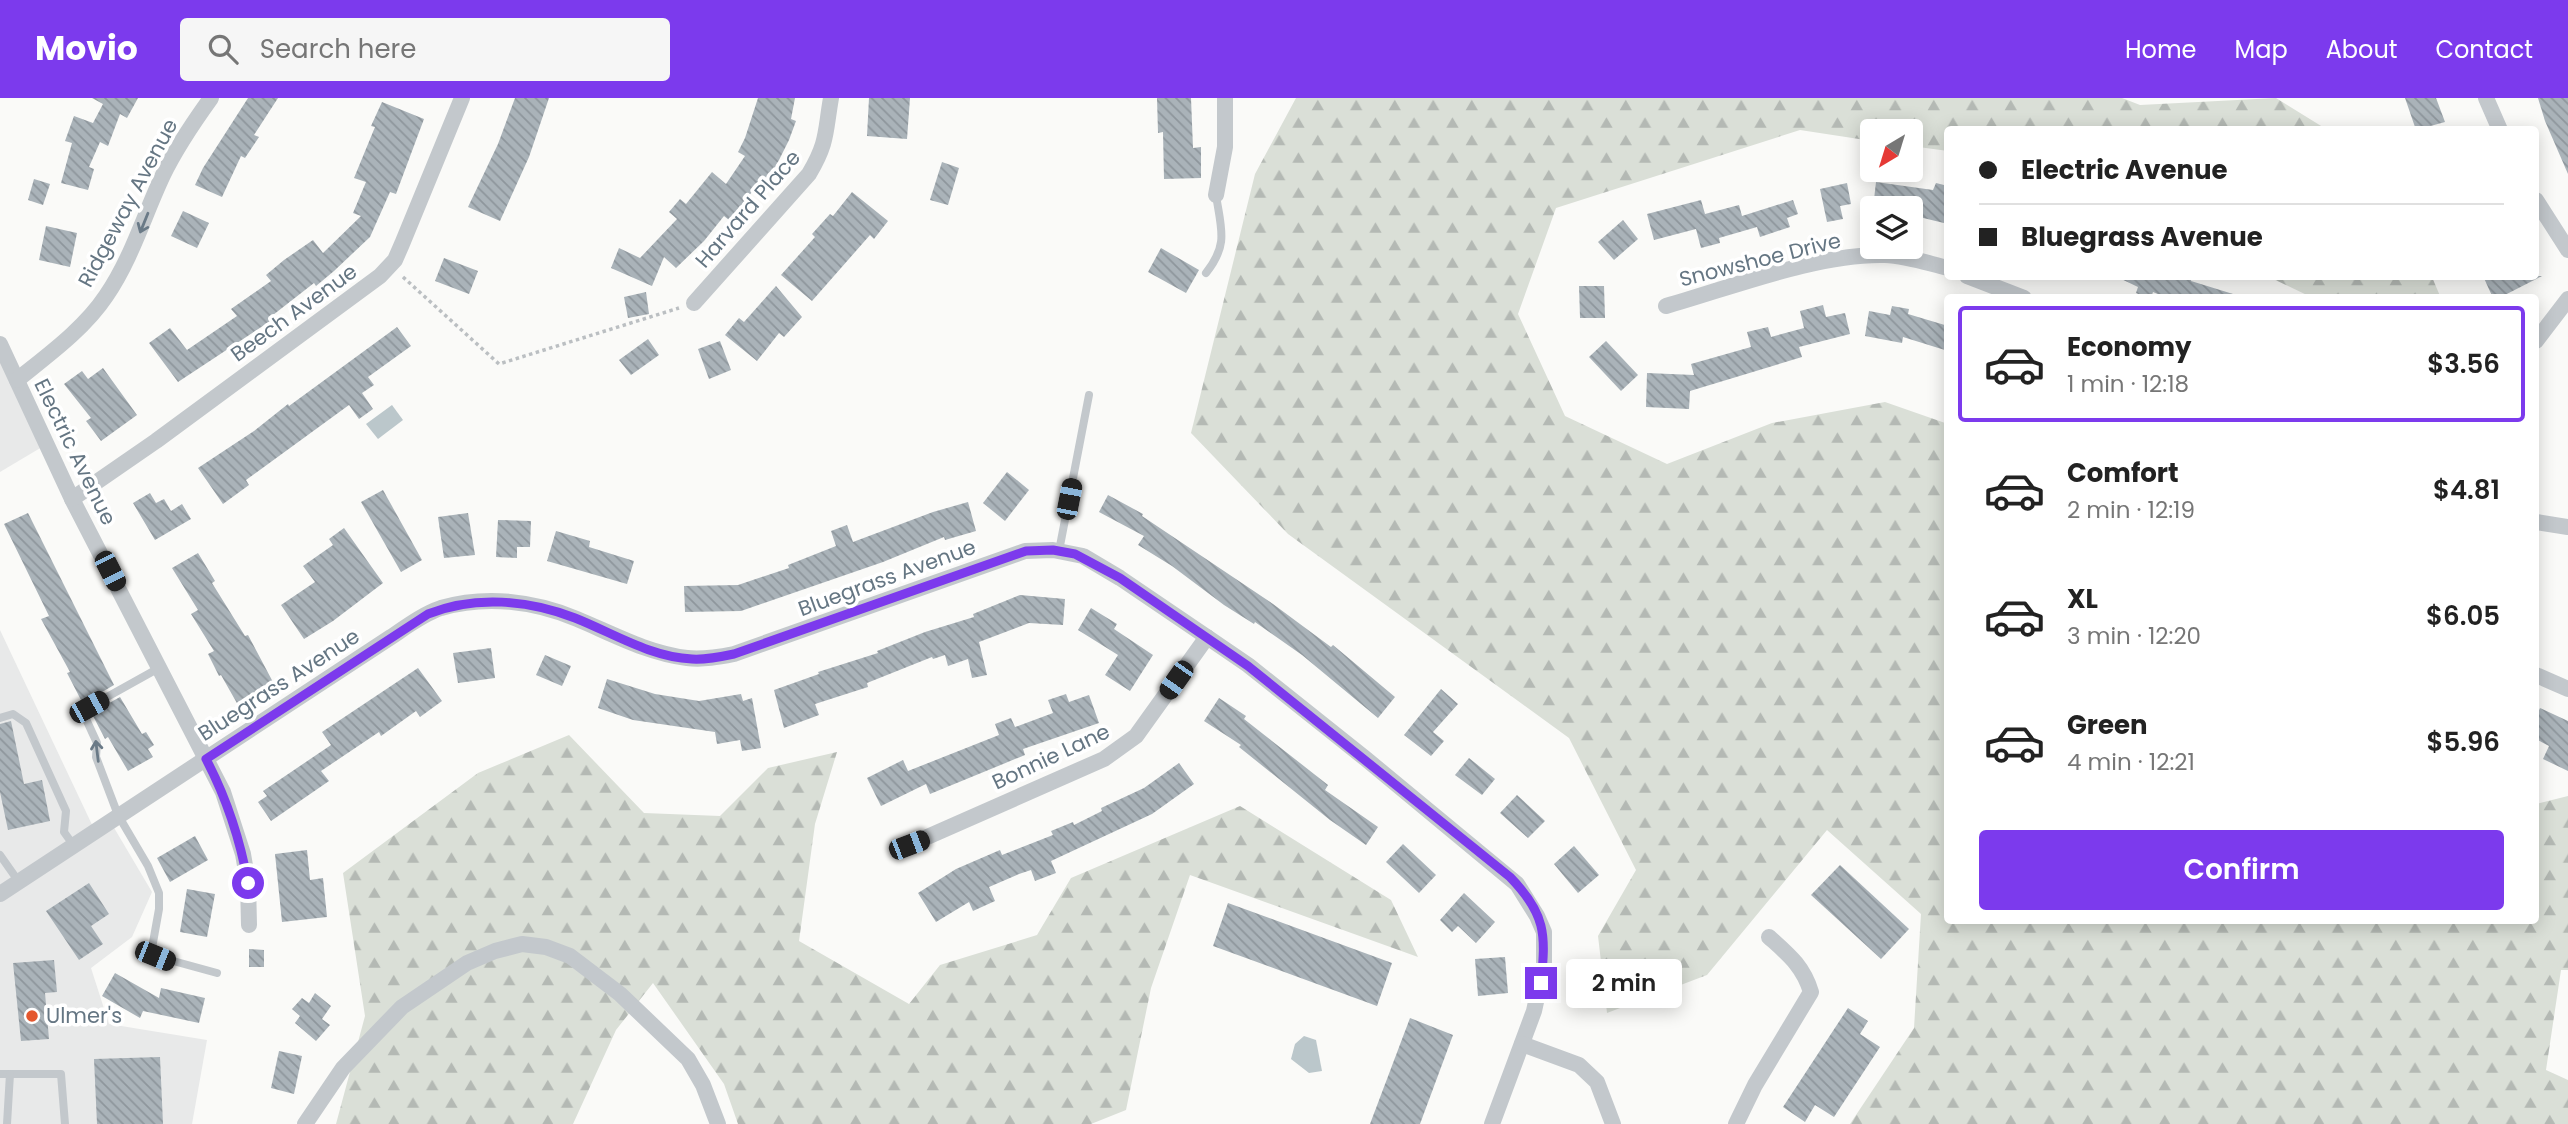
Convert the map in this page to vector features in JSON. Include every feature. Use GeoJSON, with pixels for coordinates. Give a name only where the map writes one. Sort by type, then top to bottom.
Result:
{"type":"FeatureCollection","features":[{"type":"Feature","properties":{"kind":"street","name":"Ridgeway Avenue"},"geometry":{"type":"LineString","coordinates":[[18,380],[50,354],[106,297],[139,237],[163,175],[185,135],[211,98]]}},
{"type":"Feature","properties":{"kind":"street","name":"Beech Avenue"},"geometry":{"type":"LineString","coordinates":[[72,499],[156,442],[380,276],[402,244],[462,98]]}},
{"type":"Feature","properties":{"kind":"street","name":"Harvard Place"},"geometry":{"type":"LineString","coordinates":[[694,303],[809,174],[819,159],[827,136],[831,98]]}},
{"type":"Feature","properties":{"kind":"street"},"geometry":{"type":"LineString","coordinates":[[1216,195],[1225,147],[1225,98]]}},
{"type":"Feature","properties":{"kind":"street"},"geometry":{"type":"LineString","coordinates":[[2486,98],[2498,126]]}},
{"type":"Feature","properties":{"kind":"street"},"geometry":{"type":"LineString","coordinates":[[2539,205],[2568,250]]}},
{"type":"Feature","properties":{"kind":"street","name":"Snowshoe Drive"},"geometry":{"type":"LineString","coordinates":[[1666,306],[1848,257],[1905,257],[1944,267]]}},
{"type":"Feature","properties":{"kind":"street"},"geometry":{"type":"LineString","coordinates":[[1977,280],[2014,294]]}},
{"type":"Feature","properties":{"kind":"street"},"geometry":{"type":"LineString","coordinates":[[2539,337],[2568,299]]}},
{"type":"Feature","properties":{"kind":"street","name":"Electric Avenue"},"geometry":{"type":"LineString","coordinates":[[0,344],[72,499],[223,792],[243,854],[248,883],[249,925]]}},
{"type":"Feature","properties":{"kind":"street"},"geometry":{"type":"LineString","coordinates":[[2539,522],[2568,527]]}},
{"type":"Feature","properties":{"kind":"street","name":"Bluegrass Avenue"},"geometry":{"type":"LineString","coordinates":[[0,894],[409,625],[442,608],[504,601],[530,604],[576,618],[653,651],[690,659],[707,659],[734,654],[1026,551],[1059,551],[1083,556],[1120,578],[1248,666],[1517,884],[1537,916],[1545,942],[1541,983],[1492,1124]]}},
{"type":"Feature","properties":{"kind":"street","name":"Bonnie Lane"},"geometry":{"type":"LineString","coordinates":[[909,845],[1104,759],[1122,748],[1146,724],[1207,637]]}},
{"type":"Feature","properties":{"kind":"street"},"geometry":{"type":"LineString","coordinates":[[2539,676],[2568,690]]}},
{"type":"Feature","properties":{"kind":"street"},"geometry":{"type":"LineString","coordinates":[[1736,1124],[1755,1085],[1811,992],[1806,975],[1793,958],[1769,937]]}},
{"type":"Feature","properties":{"kind":"street"},"geometry":{"type":"LineString","coordinates":[[305,1124],[343,1068],[402,1007],[467,963],[495,951],[522,944],[546,947],[570,956],[620,994],[688,1059],[703,1084],[718,1124]]}},
{"type":"Feature","properties":{"kind":"street"},"geometry":{"type":"LineString","coordinates":[[1522,1044],[1579,1065],[1597,1082],[1613,1124]]}},
{"type":"Feature","properties":{"kind":"lane"},"geometry":{"type":"LineString","coordinates":[[1206,274],[1218,259],[1223,244],[1216,195]]}},
{"type":"Feature","properties":{"kind":"lane"},"geometry":{"type":"LineString","coordinates":[[1059,551],[1089,394]]}},
{"type":"Feature","properties":{"kind":"lane"},"geometry":{"type":"LineString","coordinates":[[159,668],[89,707],[86,719],[97,743],[96,757],[118,815],[148,866],[159,893],[152,948],[155,956],[217,973]]}},
{"type":"Feature","properties":{"kind":"lane"},"geometry":{"type":"LineString","coordinates":[[0,718],[13,714],[26,723],[66,811],[64,832],[74,846]]}},
{"type":"Feature","properties":{"kind":"lane"},"geometry":{"type":"LineString","coordinates":[[0,855],[19,882]]}},
{"type":"Feature","properties":{"kind":"lane"},"geometry":{"type":"LineString","coordinates":[[0,1074],[61,1074],[65,1124]]}},
{"type":"Feature","properties":{"kind":"lane"},"geometry":{"type":"LineString","coordinates":[[7,1124],[10,1074]]}},
{"type":"Feature","properties":{"kind":"path"},"geometry":{"type":"LineString","coordinates":[[390,265],[499,364],[694,303]]}},
{"type":"Feature","properties":{"kind":"shaded area"},"geometry":{"type":"Polygon","coordinates":[[[0,344],[47,444],[0,472],[0,344]]]}},
{"type":"Feature","properties":{"kind":"shaded area"},"geometry":{"type":"Polygon","coordinates":[[[392,405],[403,420],[378,439],[366,424],[392,405]]]}},
{"type":"Feature","properties":{"kind":"shaded area"},"geometry":{"type":"Polygon","coordinates":[[[0,630],[95,831],[110,821],[152,892],[132,937],[91,968],[109,1024],[207,1040],[192,1124],[0,1124],[0,630]]]}},
{"type":"Feature","properties":{"kind":"shaded area"},"geometry":{"type":"Polygon","coordinates":[[[1304,1036],[1316,1040],[1322,1071],[1309,1073],[1291,1059],[1295,1044],[1304,1036]]]}},
{"type":"Feature","properties":{"kind":"green space"},"geometry":{"type":"Polygon","coordinates":[[[1296,98],[2122,98],[2140,105],[2276,98],[2321,126],[1944,126],[1944,150],[1923,148],[1923,119],[1860,119],[1860,139],[1800,130],[1556,208],[1518,314],[1565,416],[1667,464],[1772,423],[1885,402],[1944,423],[1944,924],[2539,924],[2539,803],[2568,796],[2568,970],[2561,970],[2546,1070],[2568,1080],[2568,1124],[1850,1124],[1914,1028],[1921,914],[1827,830],[1707,975],[1607,1013],[1598,936],[1636,870],[1569,738],[1288,534],[1191,433],[1255,174],[1296,98]]]}},
{"type":"Feature","properties":{"kind":"green space"},"geometry":{"type":"Polygon","coordinates":[[[2275,280],[2433,280],[2439,294],[2305,294],[2275,280]]]}},
{"type":"Feature","properties":{"kind":"green space"},"geometry":{"type":"Polygon","coordinates":[[[569,735],[644,813],[720,816],[768,768],[837,752],[815,824],[799,941],[909,1004],[940,965],[1037,935],[1071,878],[1240,806],[1391,900],[1418,957],[1190,875],[1151,988],[1126,1110],[1091,1124],[738,1124],[724,1084],[653,983],[616,1030],[573,1124],[336,1124],[365,1016],[343,873],[478,773],[569,735]]]}},
{"type":"Feature","properties":{"kind":"building"},"geometry":{"type":"Polygon","coordinates":[[[92,98],[138,98],[127,118],[120,114],[108,146],[100,142],[89,167],[94,169],[88,190],[61,183],[72,143],[65,141],[74,116],[93,123],[103,104],[92,98]]]}},
{"type":"Feature","properties":{"kind":"building"},"geometry":{"type":"Polygon","coordinates":[[[248,98],[278,98],[254,135],[259,137],[245,158],[241,156],[222,197],[195,185],[248,98]]]}},
{"type":"Feature","properties":{"kind":"building"},"geometry":{"type":"Polygon","coordinates":[[[515,98],[549,98],[529,157],[500,221],[468,207],[498,144],[515,98]]]}},
{"type":"Feature","properties":{"kind":"building"},"geometry":{"type":"Polygon","coordinates":[[[758,98],[795,98],[791,119],[796,121],[776,166],[756,195],[752,192],[729,220],[724,216],[704,241],[676,268],[664,257],[652,286],[611,268],[619,248],[640,258],[677,219],[669,212],[680,199],[686,204],[712,172],[726,184],[745,156],[738,152],[758,98]]]}},
{"type":"Feature","properties":{"kind":"building"},"geometry":{"type":"Polygon","coordinates":[[[869,98],[910,98],[907,139],[867,136],[869,98]]]}},
{"type":"Feature","properties":{"kind":"building"},"geometry":{"type":"Polygon","coordinates":[[[1157,98],[1191,98],[1193,148],[1201,147],[1201,178],[1164,179],[1163,132],[1158,133],[1157,98]]]}},
{"type":"Feature","properties":{"kind":"building"},"geometry":{"type":"Polygon","coordinates":[[[2405,98],[2436,98],[2445,122],[2415,126],[2405,98]]]}},
{"type":"Feature","properties":{"kind":"building"},"geometry":{"type":"Polygon","coordinates":[[[2538,98],[2568,98],[2568,174],[2545,121],[2538,98]]]}},
{"type":"Feature","properties":{"kind":"building"},"geometry":{"type":"Polygon","coordinates":[[[382,102],[424,119],[396,194],[390,192],[370,237],[316,286],[314,283],[273,315],[275,318],[178,382],[149,343],[170,328],[187,350],[237,316],[231,309],[271,281],[266,275],[284,260],[313,240],[323,253],[361,216],[353,213],[366,182],[354,178],[382,102]]]}},
{"type":"Feature","properties":{"kind":"building"},"geometry":{"type":"Polygon","coordinates":[[[942,162],[959,168],[948,205],[930,200],[942,162]]]}},
{"type":"Feature","properties":{"kind":"building"},"geometry":{"type":"Polygon","coordinates":[[[34,179],[50,184],[43,205],[28,200],[34,179]]]}},
{"type":"Feature","properties":{"kind":"building"},"geometry":{"type":"Polygon","coordinates":[[[1876,182],[1933,190],[1936,183],[1944,185],[1944,223],[1923,218],[1923,196],[1874,196],[1876,182]]]}},
{"type":"Feature","properties":{"kind":"building"},"geometry":{"type":"Polygon","coordinates":[[[1847,183],[1851,204],[1840,206],[1843,219],[1827,222],[1820,189],[1847,183]]]}},
{"type":"Feature","properties":{"kind":"building"},"geometry":{"type":"Polygon","coordinates":[[[852,192],[888,221],[874,239],[870,235],[812,301],[781,275],[815,237],[812,234],[830,214],[833,216],[852,192]]]}},
{"type":"Feature","properties":{"kind":"building"},"geometry":{"type":"Polygon","coordinates":[[[1701,200],[1705,214],[1739,205],[1742,216],[1793,200],[1798,214],[1787,218],[1790,227],[1760,237],[1757,227],[1719,238],[1720,243],[1701,248],[1696,229],[1654,240],[1647,214],[1701,200]]]}},
{"type":"Feature","properties":{"kind":"building"},"geometry":{"type":"Polygon","coordinates":[[[183,211],[209,223],[197,248],[171,236],[183,211]]]}},
{"type":"Feature","properties":{"kind":"building"},"geometry":{"type":"Polygon","coordinates":[[[1623,220],[1638,239],[1614,260],[1598,242],[1623,220]]]}},
{"type":"Feature","properties":{"kind":"building"},"geometry":{"type":"Polygon","coordinates":[[[46,226],[77,233],[70,267],[39,260],[46,226]]]}},
{"type":"Feature","properties":{"kind":"building"},"geometry":{"type":"Polygon","coordinates":[[[1161,248],[1199,270],[1186,293],[1148,272],[1161,248]]]}},
{"type":"Feature","properties":{"kind":"building"},"geometry":{"type":"Polygon","coordinates":[[[444,258],[478,271],[469,294],[435,281],[444,258]]]}},
{"type":"Feature","properties":{"kind":"building"},"geometry":{"type":"Polygon","coordinates":[[[2123,280],[2191,280],[2233,294],[2138,294],[2136,293],[2138,287],[2123,280]]]}},
{"type":"Feature","properties":{"kind":"building"},"geometry":{"type":"Polygon","coordinates":[[[2485,280],[2534,280],[2507,294],[2491,294],[2485,280]]]}},
{"type":"Feature","properties":{"kind":"building"},"geometry":{"type":"Polygon","coordinates":[[[776,286],[802,317],[784,337],[779,333],[757,361],[725,335],[739,318],[744,322],[776,286]]]}},
{"type":"Feature","properties":{"kind":"building"},"geometry":{"type":"Polygon","coordinates":[[[1579,286],[1604,286],[1605,318],[1580,318],[1579,286]]]}},
{"type":"Feature","properties":{"kind":"building"},"geometry":{"type":"Polygon","coordinates":[[[646,292],[649,314],[628,318],[624,297],[646,292]]]}},
{"type":"Feature","properties":{"kind":"building"},"geometry":{"type":"Polygon","coordinates":[[[1823,305],[1826,317],[1845,313],[1850,334],[1799,347],[1802,357],[1690,391],[1689,409],[1646,407],[1647,373],[1694,375],[1691,364],[1751,347],[1747,332],[1768,327],[1771,337],[1804,328],[1800,311],[1823,305]]]}},
{"type":"Feature","properties":{"kind":"building"},"geometry":{"type":"Polygon","coordinates":[[[1892,306],[1909,309],[1908,314],[1944,325],[1944,350],[1903,337],[1902,343],[1865,336],[1869,311],[1890,315],[1892,306]]]}},
{"type":"Feature","properties":{"kind":"building"},"geometry":{"type":"Polygon","coordinates":[[[397,327],[411,346],[368,377],[374,385],[362,393],[373,409],[359,419],[349,405],[246,480],[249,485],[223,504],[198,468],[254,431],[397,327]]]}},
{"type":"Feature","properties":{"kind":"building"},"geometry":{"type":"Polygon","coordinates":[[[648,339],[659,355],[631,375],[619,360],[648,339]]]}},
{"type":"Feature","properties":{"kind":"building"},"geometry":{"type":"Polygon","coordinates":[[[720,341],[731,370],[709,379],[698,349],[720,341]]]}},
{"type":"Feature","properties":{"kind":"building"},"geometry":{"type":"Polygon","coordinates":[[[1606,341],[1638,375],[1621,391],[1589,357],[1606,341]]]}},
{"type":"Feature","properties":{"kind":"building"},"geometry":{"type":"Polygon","coordinates":[[[103,368],[137,415],[101,441],[86,421],[91,418],[64,384],[82,371],[88,379],[103,368]]]}},
{"type":"Feature","properties":{"kind":"building"},"geometry":{"type":"Polygon","coordinates":[[[1007,472],[1029,490],[1005,521],[983,503],[1007,472]]]}},
{"type":"Feature","properties":{"kind":"building"},"geometry":{"type":"Polygon","coordinates":[[[383,490],[422,560],[401,572],[361,502],[383,490]]]}},
{"type":"Feature","properties":{"kind":"building"},"geometry":{"type":"Polygon","coordinates":[[[150,493],[156,503],[164,499],[171,511],[182,504],[191,519],[155,540],[133,503],[150,493]]]}},
{"type":"Feature","properties":{"kind":"building"},"geometry":{"type":"Polygon","coordinates":[[[1108,495],[1143,514],[1142,516],[1273,604],[1331,647],[1333,645],[1395,697],[1378,718],[1302,655],[1138,545],[1144,536],[1099,512],[1108,495]]]}},
{"type":"Feature","properties":{"kind":"building"},"geometry":{"type":"Polygon","coordinates":[[[968,502],[976,531],[945,540],[944,537],[883,562],[741,611],[685,612],[684,586],[738,585],[789,568],[788,565],[836,546],[831,531],[847,525],[853,542],[968,502]]]}},
{"type":"Feature","properties":{"kind":"building"},"geometry":{"type":"Polygon","coordinates":[[[28,513],[114,685],[85,702],[81,700],[67,673],[70,672],[41,619],[49,616],[4,524],[28,513]]]}},
{"type":"Feature","properties":{"kind":"building"},"geometry":{"type":"Polygon","coordinates":[[[468,513],[475,555],[444,558],[438,517],[468,513]]]}},
{"type":"Feature","properties":{"kind":"building"},"geometry":{"type":"Polygon","coordinates":[[[498,520],[531,521],[530,547],[517,547],[517,558],[496,557],[498,520]]]}},
{"type":"Feature","properties":{"kind":"building"},"geometry":{"type":"Polygon","coordinates":[[[344,528],[383,583],[304,639],[281,605],[315,582],[303,566],[333,545],[329,539],[344,528]]]}},
{"type":"Feature","properties":{"kind":"building"},"geometry":{"type":"Polygon","coordinates":[[[556,531],[590,541],[589,547],[634,561],[627,584],[547,561],[556,531]]]}},
{"type":"Feature","properties":{"kind":"building"},"geometry":{"type":"Polygon","coordinates":[[[198,553],[215,581],[212,583],[245,636],[248,635],[274,684],[238,705],[221,675],[219,676],[208,654],[214,651],[191,614],[198,610],[172,568],[198,553]]]}},
{"type":"Feature","properties":{"kind":"building"},"geometry":{"type":"Polygon","coordinates":[[[1020,595],[1065,599],[1063,625],[1029,623],[979,642],[987,675],[972,678],[968,659],[948,666],[945,655],[933,659],[932,657],[867,683],[868,687],[815,704],[819,715],[784,728],[774,690],[819,674],[818,672],[878,653],[877,651],[925,632],[974,617],[973,614],[1020,595]]]}},
{"type":"Feature","properties":{"kind":"building"},"geometry":{"type":"Polygon","coordinates":[[[1091,608],[1117,624],[1114,629],[1153,655],[1130,691],[1105,675],[1118,655],[1078,630],[1091,608]]]}},
{"type":"Feature","properties":{"kind":"building"},"geometry":{"type":"Polygon","coordinates":[[[491,648],[495,678],[458,683],[453,653],[491,648]]]}},
{"type":"Feature","properties":{"kind":"building"},"geometry":{"type":"Polygon","coordinates":[[[545,655],[571,666],[562,686],[536,675],[545,655]]]}},
{"type":"Feature","properties":{"kind":"building"},"geometry":{"type":"Polygon","coordinates":[[[418,668],[442,701],[420,717],[416,711],[381,736],[379,732],[321,771],[329,781],[271,821],[258,802],[267,796],[263,791],[331,745],[322,732],[418,668]]]}},
{"type":"Feature","properties":{"kind":"building"},"geometry":{"type":"Polygon","coordinates":[[[607,679],[655,694],[699,701],[741,694],[743,701],[752,698],[761,748],[742,751],[740,740],[717,744],[715,732],[633,720],[598,708],[607,679]]]}},
{"type":"Feature","properties":{"kind":"building"},"geometry":{"type":"Polygon","coordinates":[[[1441,689],[1458,704],[1433,732],[1444,741],[1431,756],[1404,735],[1441,689]]]}},
{"type":"Feature","properties":{"kind":"building"},"geometry":{"type":"Polygon","coordinates":[[[1066,694],[1069,702],[1089,695],[1099,723],[1023,749],[1025,755],[930,794],[926,784],[881,806],[867,778],[903,760],[908,771],[999,735],[995,724],[1011,718],[1015,727],[1053,713],[1048,700],[1066,694]]]}},
{"type":"Feature","properties":{"kind":"building"},"geometry":{"type":"Polygon","coordinates":[[[120,697],[142,734],[146,732],[154,745],[148,749],[153,757],[128,771],[108,737],[105,739],[93,716],[93,712],[120,697]]]}},
{"type":"Feature","properties":{"kind":"building"},"geometry":{"type":"Polygon","coordinates":[[[1219,698],[1246,716],[1244,719],[1328,785],[1325,790],[1378,827],[1366,845],[1330,820],[1239,747],[1241,745],[1204,721],[1219,698]]]}},
{"type":"Feature","properties":{"kind":"building"},"geometry":{"type":"Polygon","coordinates":[[[2540,708],[2568,721],[2568,771],[2543,759],[2549,746],[2539,741],[2540,708]]]}},
{"type":"Feature","properties":{"kind":"building"},"geometry":{"type":"Polygon","coordinates":[[[11,721],[24,784],[42,780],[50,821],[8,830],[0,792],[0,724],[11,721]]]}},
{"type":"Feature","properties":{"kind":"building"},"geometry":{"type":"Polygon","coordinates":[[[1469,758],[1495,779],[1482,795],[1455,775],[1469,758]]]}},
{"type":"Feature","properties":{"kind":"building"},"geometry":{"type":"Polygon","coordinates":[[[1179,763],[1194,784],[1152,814],[1051,861],[1056,873],[1035,881],[1031,870],[1019,874],[989,887],[995,901],[973,911],[969,902],[936,922],[918,893],[956,869],[1000,850],[1002,855],[1053,835],[1051,831],[1073,822],[1074,825],[1102,811],[1101,808],[1144,788],[1179,763]]]}},
{"type":"Feature","properties":{"kind":"building"},"geometry":{"type":"Polygon","coordinates":[[[1517,795],[1545,821],[1528,838],[1500,813],[1517,795]]]}},
{"type":"Feature","properties":{"kind":"building"},"geometry":{"type":"Polygon","coordinates":[[[195,836],[208,860],[170,882],[157,858],[195,836]]]}},
{"type":"Feature","properties":{"kind":"building"},"geometry":{"type":"Polygon","coordinates":[[[1403,844],[1436,875],[1419,893],[1386,862],[1403,844]]]}},
{"type":"Feature","properties":{"kind":"building"},"geometry":{"type":"Polygon","coordinates":[[[1574,846],[1599,875],[1578,893],[1554,864],[1574,846]]]}},
{"type":"Feature","properties":{"kind":"building"},"geometry":{"type":"Polygon","coordinates":[[[307,850],[310,880],[323,878],[327,917],[282,922],[275,854],[307,850]]]}},
{"type":"Feature","properties":{"kind":"building"},"geometry":{"type":"Polygon","coordinates":[[[1840,865],[1909,929],[1881,959],[1811,895],[1840,865]]]}},
{"type":"Feature","properties":{"kind":"building"},"geometry":{"type":"Polygon","coordinates":[[[89,883],[109,914],[91,926],[103,944],[79,960],[46,911],[89,883]]]}},
{"type":"Feature","properties":{"kind":"building"},"geometry":{"type":"Polygon","coordinates":[[[187,889],[215,894],[207,937],[180,932],[187,889]]]}},
{"type":"Feature","properties":{"kind":"building"},"geometry":{"type":"Polygon","coordinates":[[[1464,893],[1495,922],[1476,943],[1458,926],[1452,932],[1440,920],[1464,893]]]}},
{"type":"Feature","properties":{"kind":"building"},"geometry":{"type":"Polygon","coordinates":[[[1228,903],[1392,963],[1377,1006],[1213,946],[1228,903]]]}},
{"type":"Feature","properties":{"kind":"building"},"geometry":{"type":"Polygon","coordinates":[[[249,949],[264,950],[264,967],[249,967],[249,949]]]}},
{"type":"Feature","properties":{"kind":"building"},"geometry":{"type":"Polygon","coordinates":[[[1505,957],[1508,993],[1478,996],[1475,959],[1505,957]]]}},
{"type":"Feature","properties":{"kind":"building","name":"Ulmer's"},"geometry":{"type":"Polygon","coordinates":[[[54,960],[57,992],[45,993],[49,1039],[21,1041],[13,963],[54,960]]]}},
{"type":"Feature","properties":{"kind":"building"},"geometry":{"type":"Polygon","coordinates":[[[115,973],[159,998],[161,988],[205,998],[199,1023],[143,1011],[140,1018],[102,996],[115,973]]]}},
{"type":"Feature","properties":{"kind":"building"},"geometry":{"type":"Polygon","coordinates":[[[315,993],[331,1006],[322,1019],[330,1025],[316,1041],[295,1023],[300,1016],[292,1009],[302,998],[309,1003],[315,993]]]}},
{"type":"Feature","properties":{"kind":"building"},"geometry":{"type":"Polygon","coordinates":[[[1848,1008],[1868,1021],[1860,1034],[1880,1047],[1834,1117],[1815,1105],[1805,1122],[1783,1107],[1848,1008]]]}},
{"type":"Feature","properties":{"kind":"building"},"geometry":{"type":"Polygon","coordinates":[[[1410,1018],[1453,1035],[1420,1124],[1370,1124],[1410,1018]]]}},
{"type":"Feature","properties":{"kind":"building"},"geometry":{"type":"Polygon","coordinates":[[[279,1051],[302,1056],[294,1094],[271,1088],[279,1051]]]}},
{"type":"Feature","properties":{"kind":"building"},"geometry":{"type":"Polygon","coordinates":[[[160,1057],[163,1124],[97,1124],[94,1059],[160,1057]]]}},
{"type":"Feature","properties":{"kind":"place","name":"Ulmer's"},"geometry":{"type":"Point","coordinates":[32,1016]}},
{"type":"Feature","properties":{"kind":"route"},"geometry":{"type":"LineString","coordinates":[[248,883],[243,854],[223,792],[206,759],[428,614],[442,608],[504,601],[530,604],[576,618],[653,651],[690,659],[707,659],[734,654],[1026,551],[1053,550],[1083,556],[1120,578],[1248,666],[1510,877],[1528,900],[1544,932],[1545,955],[1541,983]]}}]}
